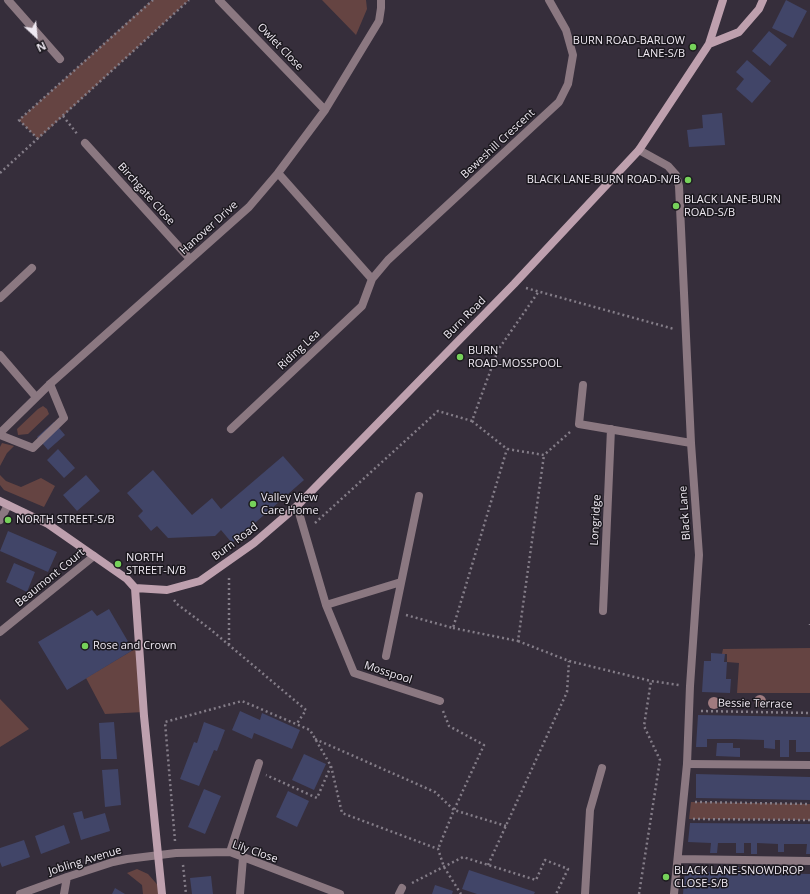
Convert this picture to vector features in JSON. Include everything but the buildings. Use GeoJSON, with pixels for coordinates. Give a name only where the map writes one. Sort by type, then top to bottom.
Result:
{"type":"FeatureCollection","features":[{"type":"Feature","properties":{"kind":"street"},"geometry":{"type":"LineString","coordinates":[[8,0],[60,59]]}},
{"type":"Feature","properties":{"kind":"street","name":"Owlet Close"},"geometry":{"type":"LineString","coordinates":[[219,0],[325,110]]}},
{"type":"Feature","properties":{"kind":"street","name":"Hanover Drive"},"geometry":{"type":"LineString","coordinates":[[0,434],[50,384],[249,208],[278,173],[325,110],[379,21],[381,0]]}},
{"type":"Feature","properties":{"kind":"street","name":"Beweshill Crescent"},"geometry":{"type":"LineString","coordinates":[[372,279],[388,260],[559,102],[568,84],[573,55],[566,30],[549,0]]}},
{"type":"Feature","properties":{"kind":"street","name":"Burn Road"},"geometry":{"type":"LineString","coordinates":[[135,588],[167,590],[200,581],[254,543],[296,506],[514,284],[639,150],[709,44],[723,0]]}},
{"type":"Feature","properties":{"kind":"street"},"geometry":{"type":"LineString","coordinates":[[709,44],[739,32],[759,9],[764,0]]}},
{"type":"Feature","properties":{"kind":"street","name":"Birchgate Close"},"geometry":{"type":"LineString","coordinates":[[85,143],[190,259]]}},
{"type":"Feature","properties":{"kind":"street","name":"Black Lane"},"geometry":{"type":"LineString","coordinates":[[639,150],[668,166],[676,175],[680,186],[691,443],[699,555],[690,686],[688,764],[674,894]]}},
{"type":"Feature","properties":{"kind":"street"},"geometry":{"type":"LineString","coordinates":[[278,173],[372,279]]}},
{"type":"Feature","properties":{"kind":"street"},"geometry":{"type":"LineString","coordinates":[[0,298],[32,268]]}},
{"type":"Feature","properties":{"kind":"street","name":"Riding Lea"},"geometry":{"type":"LineString","coordinates":[[231,429],[362,306],[372,279]]}},
{"type":"Feature","properties":{"kind":"street"},"geometry":{"type":"LineString","coordinates":[[0,355],[36,397]]}},
{"type":"Feature","properties":{"kind":"street"},"geometry":{"type":"LineString","coordinates":[[0,434],[32,448],[64,418],[50,384]]}},
{"type":"Feature","properties":{"kind":"street"},"geometry":{"type":"LineString","coordinates":[[583,385],[579,424],[691,443]]}},
{"type":"Feature","properties":{"kind":"street","name":"Longridge"},"geometry":{"type":"LineString","coordinates":[[603,611],[611,429]]}},
{"type":"Feature","properties":{"kind":"street","name":"Mosspool"},"geometry":{"type":"LineString","coordinates":[[386,656],[418,496]]}},
{"type":"Feature","properties":{"kind":"street"},"geometry":{"type":"LineString","coordinates":[[0,520],[4,503],[48,524],[127,579],[135,588],[144,716],[162,894]]}},
{"type":"Feature","properties":{"kind":"street","name":"Mosspool"},"geometry":{"type":"LineString","coordinates":[[296,506],[326,605],[354,673],[440,702]]}},
{"type":"Feature","properties":{"kind":"street","name":"Beaumont Court"},"geometry":{"type":"LineString","coordinates":[[0,632],[94,556]]}},
{"type":"Feature","properties":{"kind":"street"},"geometry":{"type":"LineString","coordinates":[[326,605],[401,582]]}},
{"type":"Feature","properties":{"kind":"street"},"geometry":{"type":"LineString","coordinates":[[230,852],[259,763]]}},
{"type":"Feature","properties":{"kind":"street"},"geometry":{"type":"LineString","coordinates":[[688,764],[810,765]]}},
{"type":"Feature","properties":{"kind":"street"},"geometry":{"type":"LineString","coordinates":[[585,894],[590,810],[602,768]]}},
{"type":"Feature","properties":{"kind":"street","name":"Lily Close"},"geometry":{"type":"LineString","coordinates":[[159,854],[230,852],[340,894]]}},
{"type":"Feature","properties":{"kind":"street","name":"Jobling Avenue"},"geometry":{"type":"LineString","coordinates":[[20,894],[113,862],[159,854]]}},
{"type":"Feature","properties":{"kind":"street"},"geometry":{"type":"LineString","coordinates":[[240,894],[243,858]]}},
{"type":"Feature","properties":{"kind":"street"},"geometry":{"type":"LineString","coordinates":[[678,859],[810,861]]}},
{"type":"Feature","properties":{"kind":"street"},"geometry":{"type":"LineString","coordinates":[[64,894],[67,877]]}},
{"type":"Feature","properties":{"kind":"path"},"geometry":{"type":"LineString","coordinates":[[38,139],[19,120],[152,0]]}},
{"type":"Feature","properties":{"kind":"path"},"geometry":{"type":"LineString","coordinates":[[0,173],[190,0]]}},
{"type":"Feature","properties":{"kind":"path"},"geometry":{"type":"LineString","coordinates":[[63,116],[85,143]]}},
{"type":"Feature","properties":{"kind":"path"},"geometry":{"type":"LineString","coordinates":[[514,284],[686,332]]}},
{"type":"Feature","properties":{"kind":"path"},"geometry":{"type":"LineString","coordinates":[[472,421],[498,350],[539,291]]}},
{"type":"Feature","properties":{"kind":"path"},"geometry":{"type":"LineString","coordinates":[[305,532],[438,411],[472,421],[507,449],[544,455]]}},
{"type":"Feature","properties":{"kind":"path"},"geometry":{"type":"LineString","coordinates":[[518,641],[544,455],[579,424]]}},
{"type":"Feature","properties":{"kind":"path"},"geometry":{"type":"LineString","coordinates":[[453,628],[507,449]]}},
{"type":"Feature","properties":{"kind":"path"},"geometry":{"type":"LineString","coordinates":[[229,645],[230,560]]}},
{"type":"Feature","properties":{"kind":"path"},"geometry":{"type":"LineString","coordinates":[[167,590],[177,604],[229,645],[306,710],[296,724]]}},
{"type":"Feature","properties":{"kind":"path"},"geometry":{"type":"LineString","coordinates":[[395,612],[453,628],[518,641],[569,661],[651,681],[690,686]]}},
{"type":"Feature","properties":{"kind":"path"},"geometry":{"type":"LineString","coordinates":[[488,865],[567,692],[569,661]]}},
{"type":"Feature","properties":{"kind":"path"},"geometry":{"type":"LineString","coordinates":[[639,894],[660,760],[644,726],[651,681]]}},
{"type":"Feature","properties":{"kind":"path"},"geometry":{"type":"LineString","coordinates":[[186,894],[179,853],[165,722],[242,701],[310,730],[331,766],[342,813],[438,849]]}},
{"type":"Feature","properties":{"kind":"path"},"geometry":{"type":"LineString","coordinates":[[440,702],[448,726],[484,745],[438,849],[444,867],[460,894]]}},
{"type":"Feature","properties":{"kind":"path","name":"Bessie Terrace"},"geometry":{"type":"LineString","coordinates":[[699,711],[810,713]]}},
{"type":"Feature","properties":{"kind":"path"},"geometry":{"type":"LineString","coordinates":[[315,739],[435,792],[454,810],[506,826]]}},
{"type":"Feature","properties":{"kind":"path"},"geometry":{"type":"LineString","coordinates":[[257,771],[317,798],[331,766]]}},
{"type":"Feature","properties":{"kind":"path"},"geometry":{"type":"LineString","coordinates":[[691,802],[810,804]]}},
{"type":"Feature","properties":{"kind":"path"},"geometry":{"type":"LineString","coordinates":[[690,819],[810,820]]}},
{"type":"Feature","properties":{"kind":"path"},"geometry":{"type":"LineString","coordinates":[[400,891],[463,857],[536,880],[545,860],[568,869],[556,894]]}},
{"type":"Feature","properties":{"kind":"shaded area"},"geometry":{"type":"Polygon","coordinates":[[[152,0],[189,0],[38,139],[19,120],[152,0]]]}},
{"type":"Feature","properties":{"kind":"shaded area"},"geometry":{"type":"Polygon","coordinates":[[[322,0],[366,0],[367,9],[356,35],[322,0]]]}},
{"type":"Feature","properties":{"kind":"shaded area"},"geometry":{"type":"Polygon","coordinates":[[[43,406],[47,409],[49,414],[28,434],[18,435],[17,429],[43,406]]]}},
{"type":"Feature","properties":{"kind":"shaded area"},"geometry":{"type":"Polygon","coordinates":[[[2,443],[14,446],[7,453],[0,466],[0,447],[2,443]]]}},
{"type":"Feature","properties":{"kind":"shaded area"},"geometry":{"type":"Polygon","coordinates":[[[0,475],[6,481],[21,487],[41,478],[55,486],[44,507],[4,490],[0,485],[0,475]]]}},
{"type":"Feature","properties":{"kind":"shaded area"},"geometry":{"type":"Polygon","coordinates":[[[810,648],[810,693],[737,693],[739,663],[727,662],[727,654],[722,654],[723,649],[810,648]]]}},
{"type":"Feature","properties":{"kind":"shaded area"},"geometry":{"type":"Polygon","coordinates":[[[133,650],[140,650],[144,712],[105,714],[86,678],[133,650]]]}},
{"type":"Feature","properties":{"kind":"shaded area"},"geometry":{"type":"Polygon","coordinates":[[[0,699],[29,729],[0,747],[0,699]]]}},
{"type":"Feature","properties":{"kind":"shaded area"},"geometry":{"type":"Polygon","coordinates":[[[691,802],[810,804],[810,820],[689,819],[691,802]]]}},
{"type":"Feature","properties":{"kind":"shaded area"},"geometry":{"type":"Polygon","coordinates":[[[137,869],[148,874],[162,890],[162,894],[143,894],[142,885],[127,873],[137,869]]]}},
{"type":"Feature","properties":{"kind":"place","name":"BURN ROAD-BARLOW LANE-S/B"},"geometry":{"type":"Point","coordinates":[693,47]}},
{"type":"Feature","properties":{"kind":"place","name":"BLACK LANE-BURN ROAD-N/B"},"geometry":{"type":"Point","coordinates":[688,180]}},
{"type":"Feature","properties":{"kind":"place","name":"BLACK LANE-BURN ROAD-S/B"},"geometry":{"type":"Point","coordinates":[676,206]}},
{"type":"Feature","properties":{"kind":"place","name":"BURN ROAD-MOSSPOOL"},"geometry":{"type":"Point","coordinates":[460,357]}},
{"type":"Feature","properties":{"kind":"place","name":"Valley View Care Home"},"geometry":{"type":"Point","coordinates":[253,504]}},
{"type":"Feature","properties":{"kind":"place","name":"NORTH STREET-S/B"},"geometry":{"type":"Point","coordinates":[8,520]}},
{"type":"Feature","properties":{"kind":"place","name":"NORTH STREET-N/B"},"geometry":{"type":"Point","coordinates":[118,564]}},
{"type":"Feature","properties":{"kind":"place","name":"Rose and Crown"},"geometry":{"type":"Point","coordinates":[85,646]}},
{"type":"Feature","properties":{"kind":"place","name":"BLACK LANE-SNOWDROP CLOSE-S/B"},"geometry":{"type":"Point","coordinates":[666,877]}}]}
